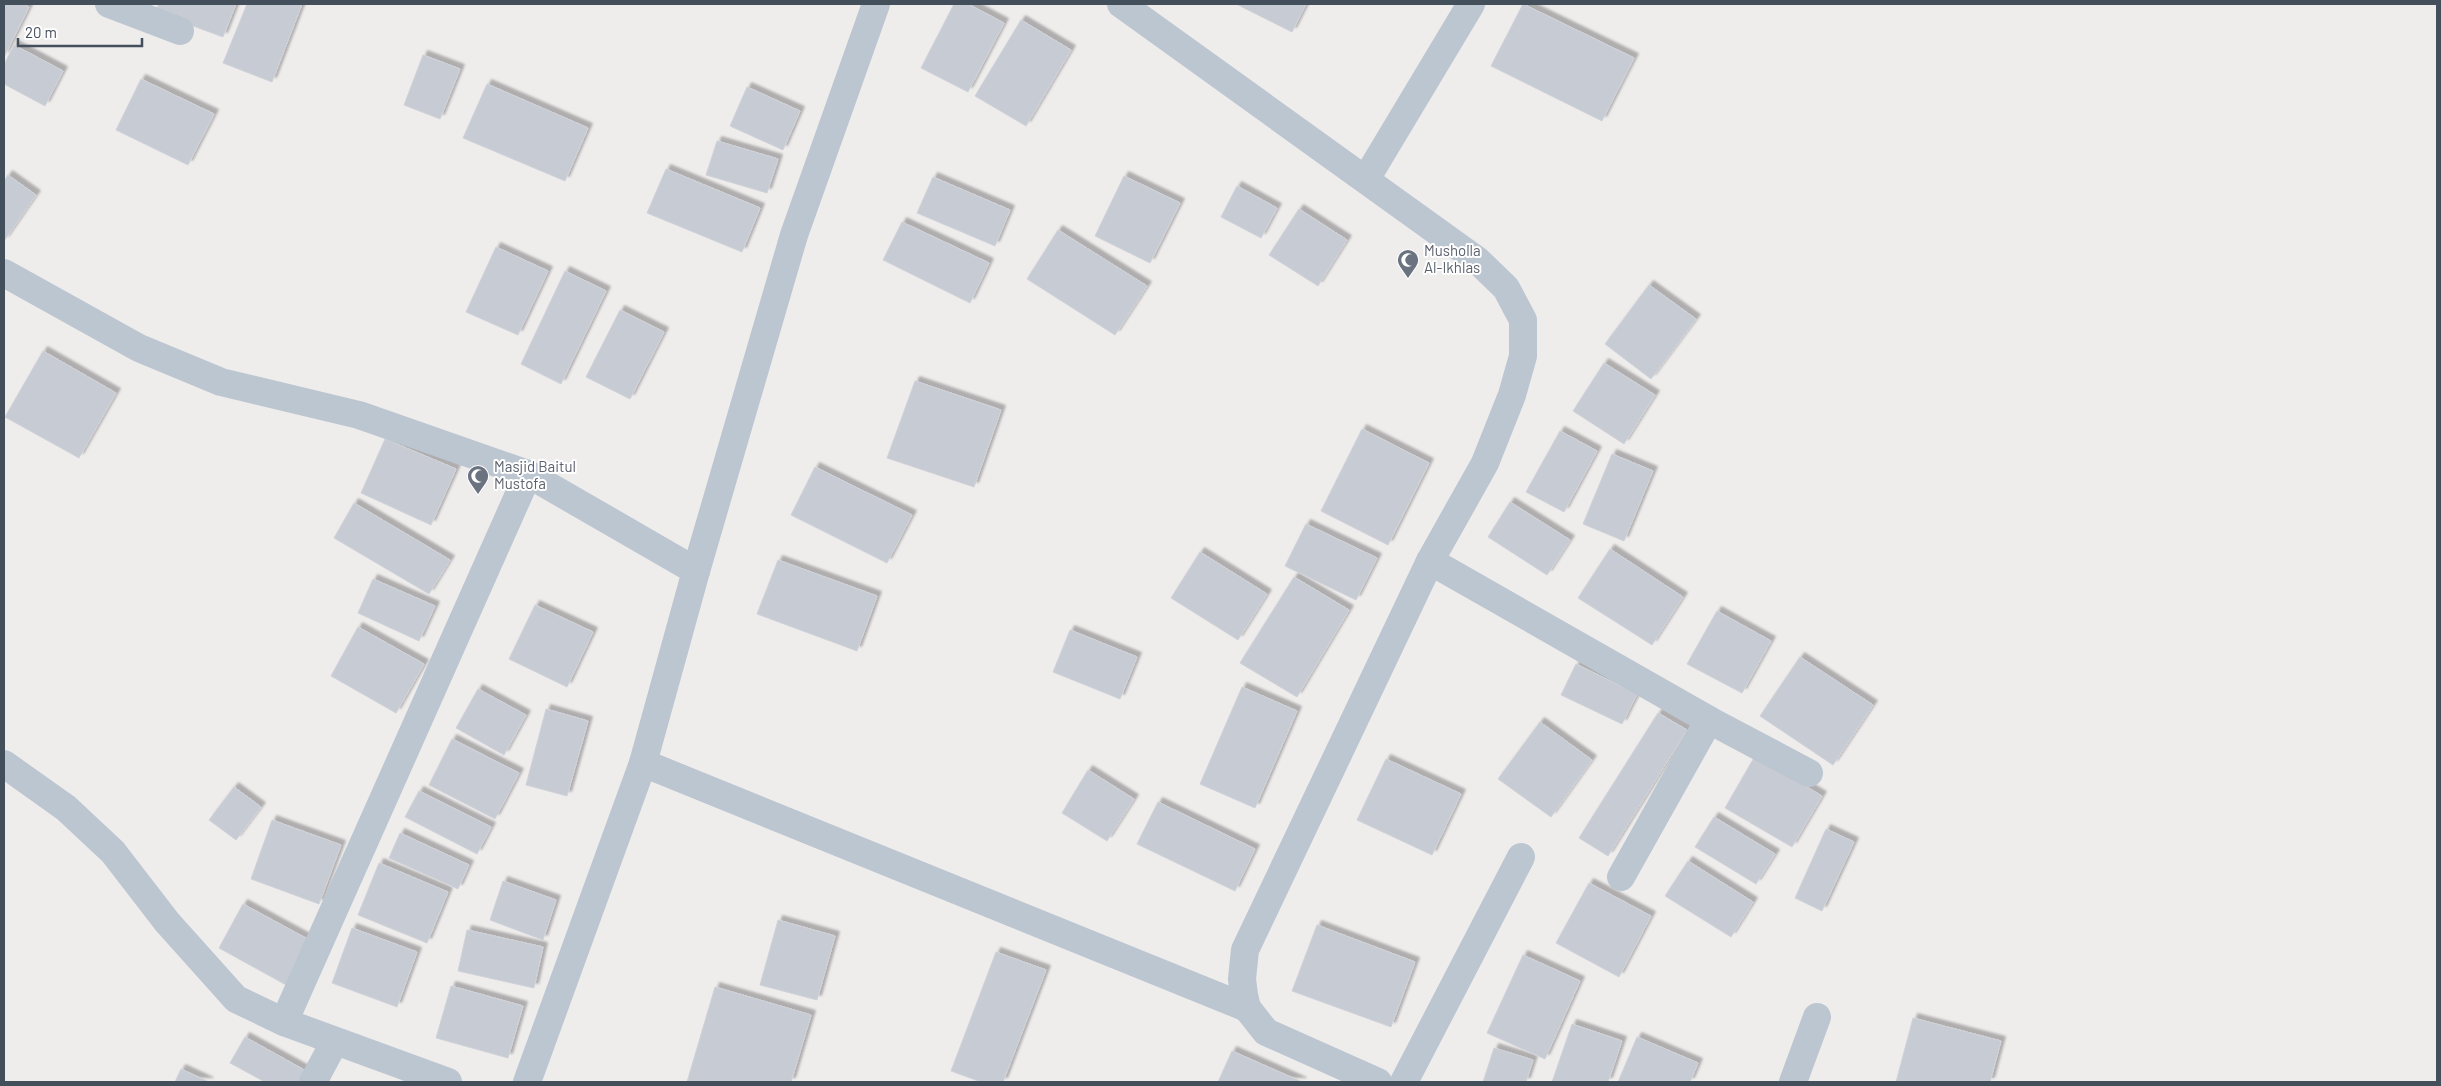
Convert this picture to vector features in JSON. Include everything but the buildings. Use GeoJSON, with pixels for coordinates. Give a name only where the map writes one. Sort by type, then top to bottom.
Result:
{"type":"FeatureCollection","features":[{"type":"Feature","properties":{"kind":"street"},"geometry":{"type":"LineString","coordinates":[[109,4],[180,31]]}},
{"type":"Feature","properties":{"kind":"street"},"geometry":{"type":"LineString","coordinates":[[527,1082],[643,763],[696,571],[794,235],[876,4]]}},
{"type":"Feature","properties":{"kind":"street"},"geometry":{"type":"LineString","coordinates":[[1120,4],[1477,260],[1506,288],[1522,320],[1523,356],[1512,395],[1485,463],[1430,561],[1245,950],[1242,979],[1247,1008],[1266,1032],[1378,1082]]}},
{"type":"Feature","properties":{"kind":"street"},"geometry":{"type":"LineString","coordinates":[[1366,179],[1471,4]]}},
{"type":"Feature","properties":{"kind":"street"},"geometry":{"type":"LineString","coordinates":[[4,272],[139,348],[221,382],[359,414],[528,474],[696,571]]}},
{"type":"Feature","properties":{"kind":"street"},"geometry":{"type":"LineString","coordinates":[[284,1022],[528,474]]}},
{"type":"Feature","properties":{"kind":"street"},"geometry":{"type":"LineString","coordinates":[[1430,561],[1710,720],[1809,773]]}},
{"type":"Feature","properties":{"kind":"street"},"geometry":{"type":"LineString","coordinates":[[1621,877],[1710,720]]}},
{"type":"Feature","properties":{"kind":"street"},"geometry":{"type":"LineString","coordinates":[[643,763],[1247,1008]]}},
{"type":"Feature","properties":{"kind":"street"},"geometry":{"type":"LineString","coordinates":[[4,764],[66,808],[113,852],[167,922],[236,999],[284,1022],[448,1082]]}},
{"type":"Feature","properties":{"kind":"street"},"geometry":{"type":"LineString","coordinates":[[1404,1082],[1521,857]]}},
{"type":"Feature","properties":{"kind":"street"},"geometry":{"type":"LineString","coordinates":[[1793,1082],[1817,1017]]}},
{"type":"Feature","properties":{"kind":"street"},"geometry":{"type":"LineString","coordinates":[[313,1082],[335,1041]]}},
{"type":"Feature","properties":{"kind":"place","name":"Musholla Al-Ikhlas"},"geometry":{"type":"Point","coordinates":[1408,279]}},
{"type":"Feature","properties":{"kind":"place","name":"Masjid Baitul Mustofa"},"geometry":{"type":"Point","coordinates":[478,495]}}]}
